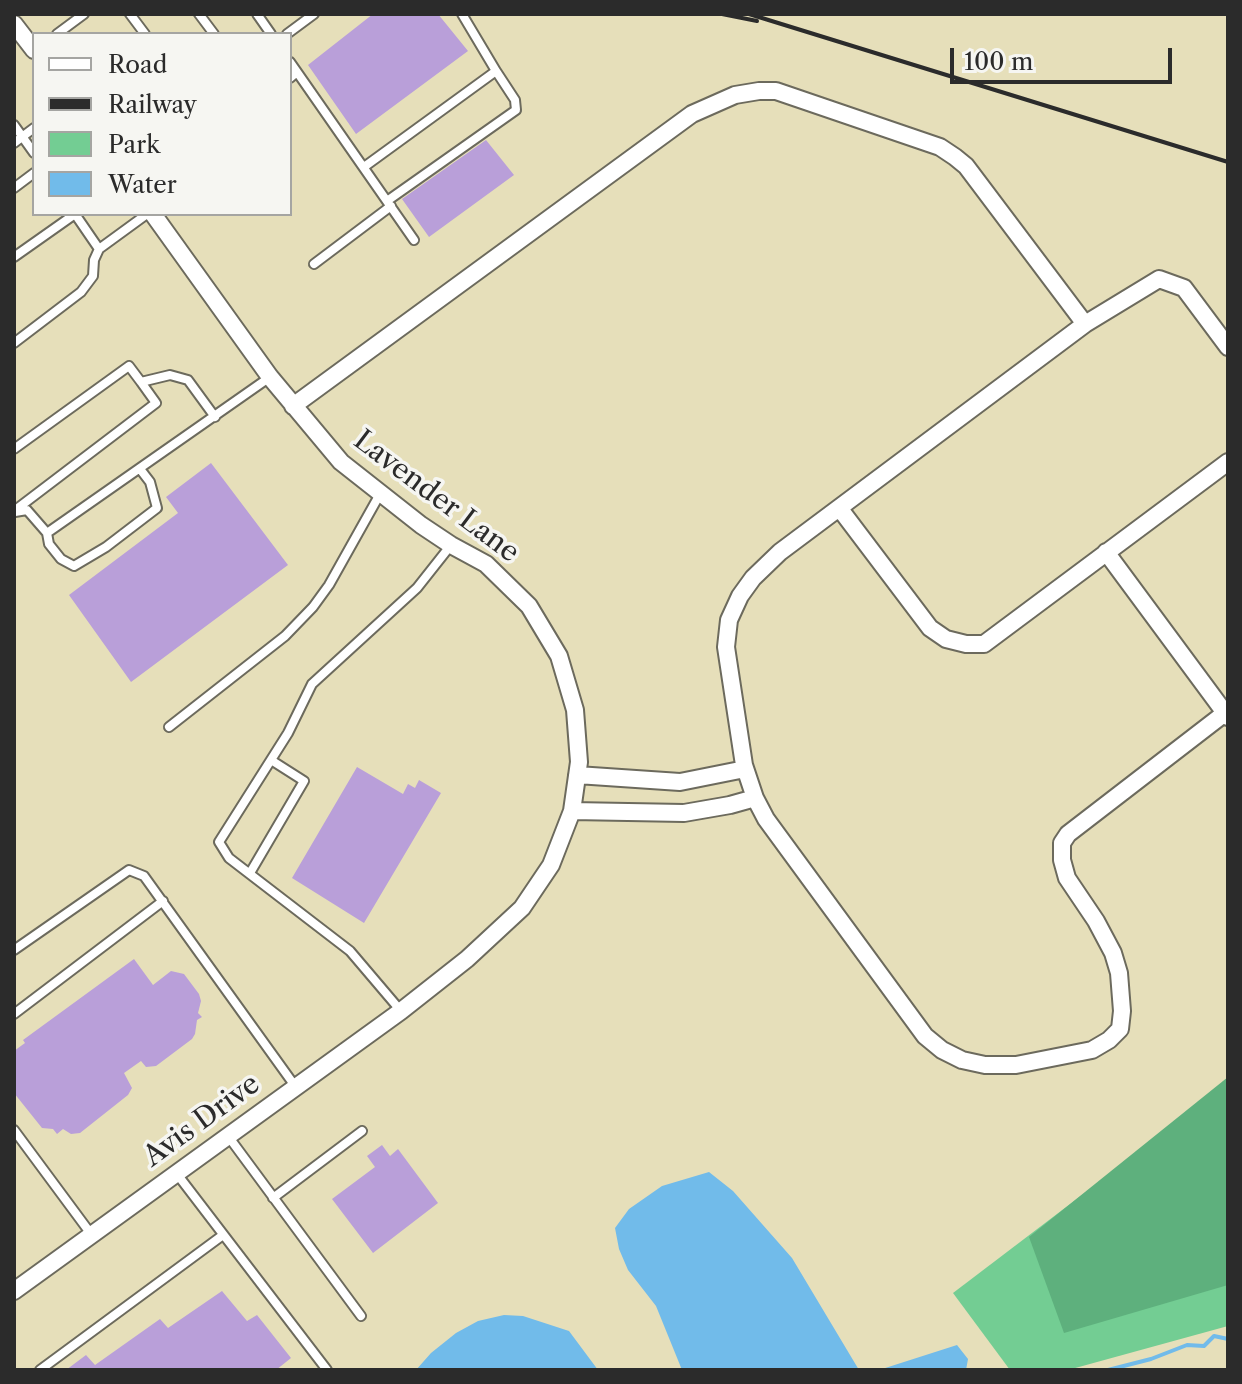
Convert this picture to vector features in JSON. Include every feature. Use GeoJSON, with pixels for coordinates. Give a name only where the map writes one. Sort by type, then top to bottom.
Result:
{"type":"FeatureCollection","features":[{"type":"Feature","properties":{"kind":"street"},"geometry":{"type":"LineString","coordinates":[[14,24],[32,47]]}},
{"type":"Feature","properties":{"kind":"street"},"geometry":{"type":"LineString","coordinates":[[293,406],[692,114],[735,95],[759,91],[776,91],[806,101],[940,147],[955,157],[966,166],[1085,324]]}},
{"type":"Feature","properties":{"kind":"street","name":"Lavender Lane"},"geometry":{"type":"LineString","coordinates":[[151,216],[270,377],[341,462],[451,545],[486,564],[529,606],[559,656],[575,710],[579,762],[572,811],[551,865],[522,908],[467,959],[421,994]]}},
{"type":"Feature","properties":{"kind":"street"},"geometry":{"type":"LineString","coordinates":[[1106,552],[1227,715],[1068,834],[1062,843],[1062,860],[1067,878],[1113,953],[1119,973],[1120,1029],[1092,1050],[1038,1061],[985,1065],[962,1060],[942,1050],[925,1036],[766,819],[745,769],[726,647],[729,620],[753,578],[780,552],[1085,324],[1159,279],[1184,288],[1228,347]]}},
{"type":"Feature","properties":{"kind":"street"},"geometry":{"type":"LineString","coordinates":[[840,509],[930,628],[946,639],[984,644],[1228,462]]}},
{"type":"Feature","properties":{"kind":"street"},"geometry":{"type":"LineString","coordinates":[[577,775],[680,782],[745,769]]}},
{"type":"Feature","properties":{"kind":"street"},"geometry":{"type":"LineString","coordinates":[[572,811],[684,813],[755,798]]}},
{"type":"Feature","properties":{"kind":"street","name":"Avis Drive"},"geometry":{"type":"LineString","coordinates":[[14,1291],[421,994]]}},
{"type":"Feature","properties":{"kind":"lane"},"geometry":{"type":"LineString","coordinates":[[60,32],[84,14]]}},
{"type":"Feature","properties":{"kind":"lane"},"geometry":{"type":"LineString","coordinates":[[130,14],[144,32]]}},
{"type":"Feature","properties":{"kind":"lane"},"geometry":{"type":"LineString","coordinates":[[199,14],[212,32]]}},
{"type":"Feature","properties":{"kind":"lane"},"geometry":{"type":"LineString","coordinates":[[257,14],[270,32]]}},
{"type":"Feature","properties":{"kind":"lane"},"geometry":{"type":"LineString","coordinates":[[290,32],[314,14]]}},
{"type":"Feature","properties":{"kind":"lane"},"geometry":{"type":"LineString","coordinates":[[314,264],[389,203],[516,110],[515,100],[462,14]]}},
{"type":"Feature","properties":{"kind":"lane"},"geometry":{"type":"LineString","coordinates":[[364,167],[496,71]]}},
{"type":"Feature","properties":{"kind":"lane"},"geometry":{"type":"LineString","coordinates":[[293,75],[364,167],[414,240]]}},
{"type":"Feature","properties":{"kind":"lane"},"geometry":{"type":"LineString","coordinates":[[14,125],[32,150]]}},
{"type":"Feature","properties":{"kind":"lane"},"geometry":{"type":"LineString","coordinates":[[14,143],[32,129]]}},
{"type":"Feature","properties":{"kind":"lane"},"geometry":{"type":"LineString","coordinates":[[14,188],[32,174]]}},
{"type":"Feature","properties":{"kind":"lane"},"geometry":{"type":"LineString","coordinates":[[14,257],[72,216]]}},
{"type":"Feature","properties":{"kind":"lane"},"geometry":{"type":"LineString","coordinates":[[76,216],[99,249]]}},
{"type":"Feature","properties":{"kind":"lane"},"geometry":{"type":"LineString","coordinates":[[14,343],[81,292],[93,276],[94,260],[99,249],[147,216]]}},
{"type":"Feature","properties":{"kind":"lane"},"geometry":{"type":"LineString","coordinates":[[14,449],[129,366],[156,403],[14,512]]}},
{"type":"Feature","properties":{"kind":"lane"},"geometry":{"type":"LineString","coordinates":[[141,382],[170,375],[188,380],[215,417]]}},
{"type":"Feature","properties":{"kind":"lane"},"geometry":{"type":"LineString","coordinates":[[47,533],[270,377]]}},
{"type":"Feature","properties":{"kind":"lane"},"geometry":{"type":"LineString","coordinates":[[14,512],[27,510],[47,533],[49,544],[61,559],[74,566],[106,547],[157,508],[150,482],[140,469]]}},
{"type":"Feature","properties":{"kind":"lane"},"geometry":{"type":"LineString","coordinates":[[169,727],[285,636],[313,607],[329,585],[380,494]]}},
{"type":"Feature","properties":{"kind":"lane"},"geometry":{"type":"LineString","coordinates":[[401,1011],[350,951],[229,858],[219,842],[288,733],[312,684],[417,588],[451,545]]}},
{"type":"Feature","properties":{"kind":"lane"},"geometry":{"type":"LineString","coordinates":[[250,873],[304,781],[271,760]]}},
{"type":"Feature","properties":{"kind":"lane"},"geometry":{"type":"LineString","coordinates":[[14,950],[129,870],[144,876],[295,1086]]}},
{"type":"Feature","properties":{"kind":"lane"},"geometry":{"type":"LineString","coordinates":[[14,1014],[163,901]]}},
{"type":"Feature","properties":{"kind":"lane"},"geometry":{"type":"LineString","coordinates":[[14,1130],[91,1234]]}},
{"type":"Feature","properties":{"kind":"lane"},"geometry":{"type":"LineString","coordinates":[[273,1198],[362,1131]]}},
{"type":"Feature","properties":{"kind":"lane"},"geometry":{"type":"LineString","coordinates":[[227,1135],[361,1316]]}},
{"type":"Feature","properties":{"kind":"lane"},"geometry":{"type":"LineString","coordinates":[[176,1173],[326,1370]]}},
{"type":"Feature","properties":{"kind":"lane"},"geometry":{"type":"LineString","coordinates":[[40,1370],[223,1235]]}},
{"type":"Feature","properties":{"kind":"green space"},"geometry":{"type":"Polygon","coordinates":[[[1228,1077],[1228,1285],[1064,1333],[1029,1237],[1228,1077]]]}},
{"type":"Feature","properties":{"kind":"green space"},"geometry":{"type":"Polygon","coordinates":[[[1228,1084],[1228,1326],[1068,1370],[1010,1370],[953,1293],[1228,1084]]]}},
{"type":"Feature","properties":{"kind":"water"},"geometry":{"type":"Polygon","coordinates":[[[709,1172],[733,1191],[792,1258],[859,1370],[682,1370],[656,1306],[628,1270],[615,1228],[629,1209],[662,1186],[709,1172]]]}},
{"type":"Feature","properties":{"kind":"water"},"geometry":{"type":"Polygon","coordinates":[[[504,1315],[523,1316],[569,1331],[598,1370],[416,1370],[456,1333],[478,1321],[504,1315]]]}},
{"type":"Feature","properties":{"kind":"water"},"geometry":{"type":"Polygon","coordinates":[[[957,1345],[968,1359],[966,1370],[879,1370],[957,1345]]]}},
{"type":"Feature","properties":{"kind":"building"},"geometry":{"type":"Polygon","coordinates":[[[373,14],[438,14],[468,51],[356,134],[308,65],[373,14]]]}},
{"type":"Feature","properties":{"kind":"building"},"geometry":{"type":"Polygon","coordinates":[[[486,140],[514,175],[429,237],[402,199],[486,140]]]}},
{"type":"Feature","properties":{"kind":"building"},"geometry":{"type":"Polygon","coordinates":[[[211,463],[288,565],[131,682],[69,595],[178,513],[166,497],[211,463]]]}},
{"type":"Feature","properties":{"kind":"building"},"geometry":{"type":"Polygon","coordinates":[[[357,767],[403,794],[408,784],[415,788],[419,780],[441,793],[364,923],[292,878],[357,767]]]}},
{"type":"Feature","properties":{"kind":"building"},"geometry":{"type":"Polygon","coordinates":[[[134,959],[153,985],[171,971],[184,974],[201,1001],[198,1013],[202,1017],[197,1020],[195,1034],[156,1066],[146,1067],[141,1061],[124,1073],[132,1088],[128,1095],[80,1133],[71,1134],[63,1129],[57,1134],[53,1129],[42,1128],[14,1093],[14,1051],[25,1043],[23,1040],[134,959]]]}},
{"type":"Feature","properties":{"kind":"building"},"geometry":{"type":"Polygon","coordinates":[[[382,1145],[390,1156],[398,1149],[438,1203],[373,1253],[332,1199],[375,1167],[367,1156],[382,1145]]]}},
{"type":"Feature","properties":{"kind":"building"},"geometry":{"type":"Polygon","coordinates":[[[222,1291],[247,1321],[257,1315],[291,1358],[276,1370],[66,1370],[86,1355],[95,1365],[160,1319],[168,1328],[222,1291]]]}},
{"type":"Feature","properties":{"kind":"waterway"},"geometry":{"type":"LineString","coordinates":[[1108,1370],[1151,1359],[1187,1345],[1204,1346],[1214,1336],[1228,1339]]}},
{"type":"Feature","properties":{"kind":"railway"},"geometry":{"type":"LineString","coordinates":[[722,14],[757,21]]}},
{"type":"Feature","properties":{"kind":"railway"},"geometry":{"type":"LineString","coordinates":[[749,14],[1228,162]]}}]}
